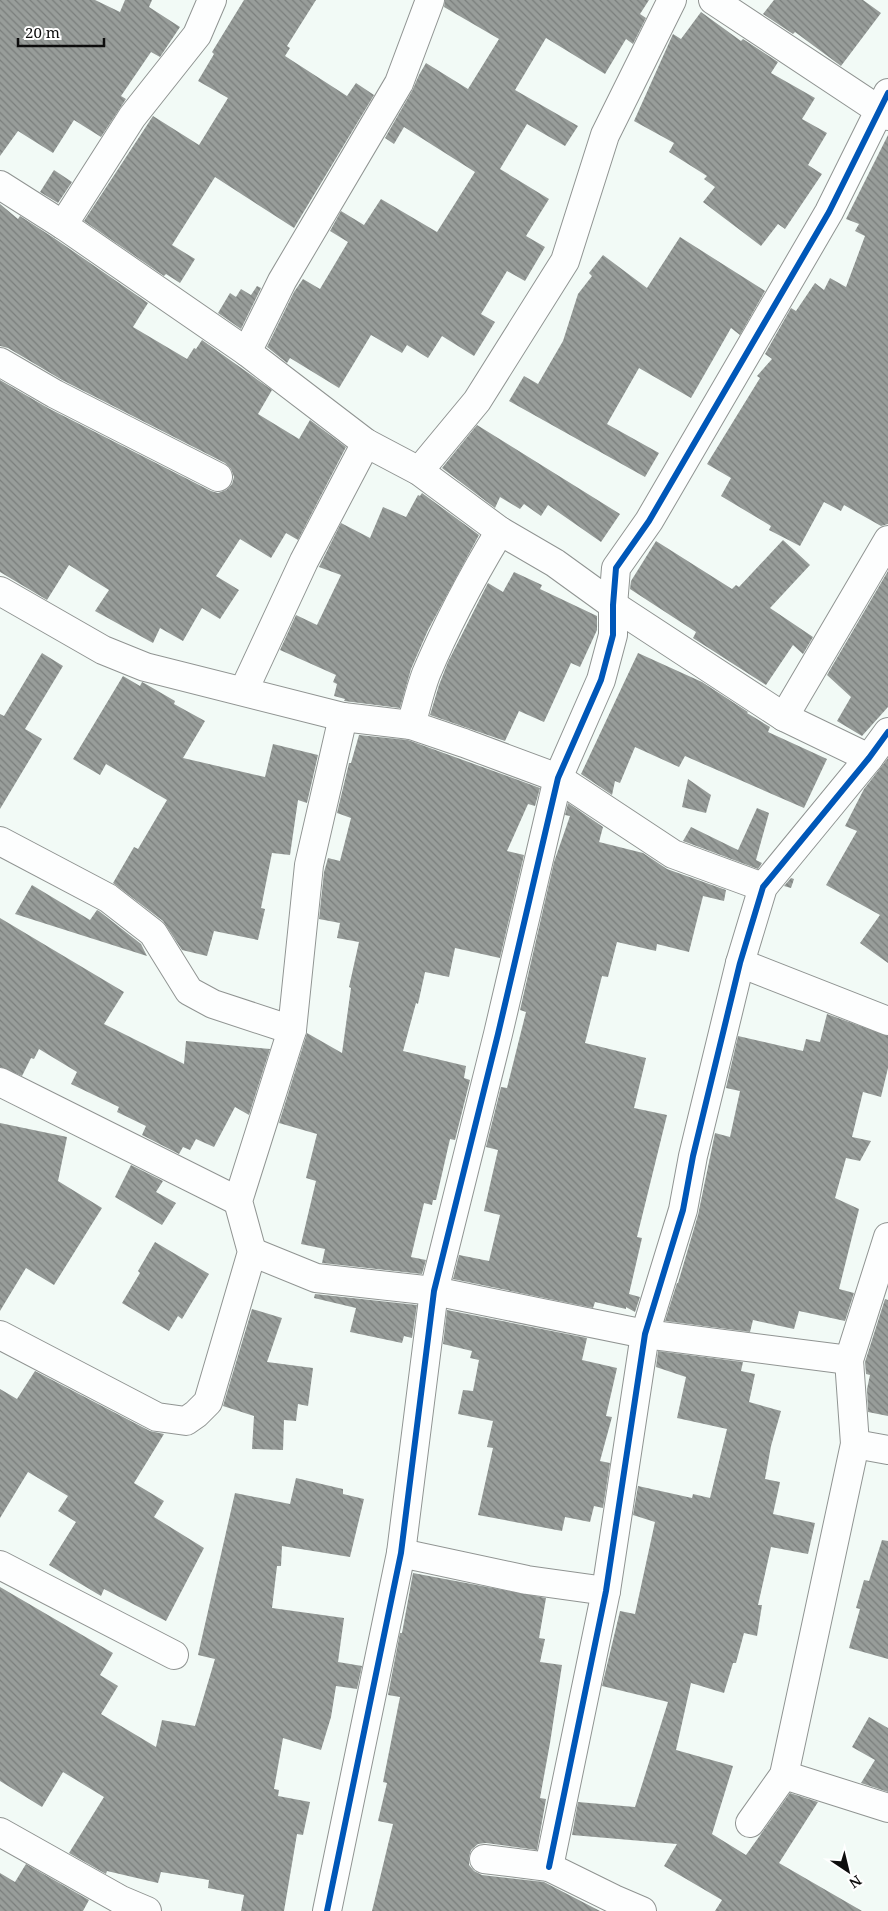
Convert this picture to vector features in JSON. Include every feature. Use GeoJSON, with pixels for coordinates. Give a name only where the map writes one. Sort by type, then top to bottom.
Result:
{"type":"FeatureCollection","features":[{"type":"Feature","properties":{"kind":"street"},"geometry":{"type":"LineString","coordinates":[[62,225],[132,117],[197,35],[212,0]]}},
{"type":"Feature","properties":{"kind":"street"},"geometry":{"type":"LineString","coordinates":[[247,352],[282,281],[399,83],[430,0]]}},
{"type":"Feature","properties":{"kind":"street"},"geometry":{"type":"LineString","coordinates":[[419,471],[477,401],[565,261],[605,135],[672,0]]}},
{"type":"Feature","properties":{"kind":"street"},"geometry":{"type":"LineString","coordinates":[[327,1911],[401,1553],[434,1291],[498,1034],[558,778],[601,680],[613,635],[616,568],[649,521],[829,212],[885,106],[713,0]]}},
{"type":"Feature","properties":{"kind":"street"},"geometry":{"type":"LineString","coordinates":[[0,185],[62,225],[247,352],[366,443],[419,471],[500,531],[556,563],[613,605],[784,717],[869,758]]}},
{"type":"Feature","properties":{"kind":"street"},"geometry":{"type":"LineString","coordinates":[[0,362],[55,394],[218,477]]}},
{"type":"Feature","properties":{"kind":"street"},"geometry":{"type":"LineString","coordinates":[[244,690],[304,561],[366,443]]}},
{"type":"Feature","properties":{"kind":"street"},"geometry":{"type":"LineString","coordinates":[[410,725],[426,676],[449,624],[471,578],[500,531]]}},
{"type":"Feature","properties":{"kind":"street"},"geometry":{"type":"LineString","coordinates":[[784,717],[888,540]]}},
{"type":"Feature","properties":{"kind":"street"},"geometry":{"type":"LineString","coordinates":[[0,590],[103,650],[145,667],[343,716],[410,725],[558,778],[672,854],[763,887]]}},
{"type":"Feature","properties":{"kind":"street"},"geometry":{"type":"LineString","coordinates":[[0,1335],[157,1417],[186,1420],[196,1414],[208,1402],[252,1252],[238,1201],[292,1030],[309,865],[343,716]]}},
{"type":"Feature","properties":{"kind":"street"},"geometry":{"type":"LineString","coordinates":[[549,1867],[606,1590],[645,1334],[682,1210],[693,1156],[740,963],[763,887],[869,758],[888,732]]}},
{"type":"Feature","properties":{"kind":"street"},"geometry":{"type":"LineString","coordinates":[[0,841],[108,898],[153,933],[189,991],[213,1004],[292,1030]]}},
{"type":"Feature","properties":{"kind":"street"},"geometry":{"type":"LineString","coordinates":[[740,963],[888,1021]]}},
{"type":"Feature","properties":{"kind":"street"},"geometry":{"type":"LineString","coordinates":[[0,1082],[238,1201]]}},
{"type":"Feature","properties":{"kind":"street"},"geometry":{"type":"LineString","coordinates":[[750,1823],[784,1775],[856,1444],[849,1360],[888,1237]]}},
{"type":"Feature","properties":{"kind":"street"},"geometry":{"type":"LineString","coordinates":[[252,1252],[316,1278],[434,1291],[645,1334],[849,1360]]}},
{"type":"Feature","properties":{"kind":"street"},"geometry":{"type":"LineString","coordinates":[[856,1444],[888,1450]]}},
{"type":"Feature","properties":{"kind":"street"},"geometry":{"type":"LineString","coordinates":[[401,1553],[527,1580],[606,1590]]}},
{"type":"Feature","properties":{"kind":"street"},"geometry":{"type":"LineString","coordinates":[[0,1565],[174,1655]]}},
{"type":"Feature","properties":{"kind":"street"},"geometry":{"type":"LineString","coordinates":[[784,1775],[888,1808]]}},
{"type":"Feature","properties":{"kind":"street"},"geometry":{"type":"LineString","coordinates":[[0,1832],[118,1906],[147,1911]]}},
{"type":"Feature","properties":{"kind":"street"},"geometry":{"type":"LineString","coordinates":[[484,1858],[549,1867],[642,1911]]}},
{"type":"Feature","properties":{"kind":"building"},"geometry":{"type":"Polygon","coordinates":[[[0,0],[95,0],[120,12],[125,0],[152,0],[149,7],[180,27],[160,57],[151,52],[121,96],[126,99],[101,137],[74,120],[53,153],[18,131],[0,156],[0,0]]]}},
{"type":"Feature","properties":{"kind":"building"},"geometry":{"type":"Polygon","coordinates":[[[244,0],[316,0],[287,46],[290,48],[285,56],[347,96],[356,83],[374,95],[294,228],[215,177],[172,245],[195,259],[180,283],[166,274],[164,276],[84,221],[153,116],[199,145],[228,98],[198,81],[214,54],[212,52],[244,0]]]}},
{"type":"Feature","properties":{"kind":"building"},"geometry":{"type":"Polygon","coordinates":[[[445,0],[649,0],[640,14],[646,18],[633,44],[626,39],[605,74],[546,38],[515,90],[578,126],[565,146],[527,124],[500,169],[549,199],[526,236],[545,247],[525,281],[507,271],[481,314],[495,322],[474,356],[442,336],[428,358],[407,345],[402,353],[371,335],[339,388],[290,358],[287,363],[267,347],[294,292],[303,279],[320,289],[348,242],[330,231],[341,211],[364,225],[381,199],[437,232],[475,172],[404,127],[394,144],[385,138],[426,63],[468,89],[499,39],[444,7],[445,0]]]}},
{"type":"Feature","properties":{"kind":"building"},"geometry":{"type":"Polygon","coordinates":[[[774,0],[863,0],[881,13],[841,66],[795,32],[793,34],[763,14],[774,0]]]}},
{"type":"Feature","properties":{"kind":"building"},"geometry":{"type":"Polygon","coordinates":[[[701,12],[741,41],[743,39],[778,62],[771,73],[815,98],[802,119],[827,133],[808,165],[822,174],[785,229],[778,224],[761,246],[703,202],[715,187],[704,179],[707,176],[669,152],[674,143],[634,121],[673,34],[681,39],[701,12]]]}},
{"type":"Feature","properties":{"kind":"building"},"geometry":{"type":"Polygon","coordinates":[[[888,135],[888,524],[881,526],[844,505],[841,511],[824,502],[800,546],[769,530],[771,526],[721,496],[731,478],[707,464],[760,378],[757,376],[772,359],[765,354],[791,308],[796,311],[815,283],[824,290],[830,278],[846,287],[865,236],[855,231],[859,224],[846,219],[888,135]]]}},
{"type":"Feature","properties":{"kind":"building"},"geometry":{"type":"Polygon","coordinates":[[[54,170],[72,182],[58,203],[40,192],[54,170]]]}},
{"type":"Feature","properties":{"kind":"building"},"geometry":{"type":"Polygon","coordinates":[[[0,204],[18,219],[20,216],[148,303],[133,327],[187,359],[202,340],[272,390],[258,414],[299,439],[310,420],[346,447],[298,540],[286,533],[271,558],[240,539],[216,576],[239,590],[220,619],[202,608],[183,641],[160,628],[153,643],[95,611],[109,590],[69,565],[47,600],[0,572],[0,380],[48,408],[211,491],[218,493],[226,490],[232,484],[234,477],[231,469],[225,463],[62,380],[8,348],[0,346],[0,204]]]}},
{"type":"Feature","properties":{"kind":"building"},"geometry":{"type":"Polygon","coordinates":[[[680,237],[765,291],[740,335],[731,328],[691,398],[639,368],[607,424],[659,453],[645,477],[509,401],[524,376],[538,384],[563,341],[578,294],[592,276],[589,273],[603,255],[647,288],[680,237]]]}},
{"type":"Feature","properties":{"kind":"building"},"geometry":{"type":"Polygon","coordinates":[[[257,286],[261,288],[241,329],[218,313],[230,293],[236,297],[241,289],[251,295],[257,286]]]}},
{"type":"Feature","properties":{"kind":"building"},"geometry":{"type":"Polygon","coordinates":[[[477,425],[620,514],[601,542],[548,505],[541,516],[524,504],[520,509],[500,497],[495,508],[442,468],[477,425]]]}},
{"type":"Feature","properties":{"kind":"building"},"geometry":{"type":"Polygon","coordinates":[[[422,493],[479,535],[428,630],[411,669],[400,708],[344,701],[345,699],[334,696],[337,684],[333,682],[336,675],[280,650],[296,615],[317,625],[341,575],[319,567],[341,523],[370,538],[383,507],[406,517],[418,495],[420,496],[422,493]]]}},
{"type":"Feature","properties":{"kind":"building"},"geometry":{"type":"Polygon","coordinates":[[[783,540],[810,565],[770,608],[813,637],[803,654],[793,645],[766,685],[693,638],[696,632],[630,589],[631,581],[656,541],[732,589],[736,585],[739,587],[783,540]]]}},
{"type":"Feature","properties":{"kind":"building"},"geometry":{"type":"Polygon","coordinates":[[[888,571],[888,707],[862,736],[837,721],[851,697],[827,675],[888,571]]]}},
{"type":"Feature","properties":{"kind":"building"},"geometry":{"type":"Polygon","coordinates":[[[514,572],[542,585],[540,589],[597,616],[597,630],[580,667],[571,663],[544,722],[519,711],[505,741],[430,715],[448,662],[488,583],[503,592],[514,572]]]}},
{"type":"Feature","properties":{"kind":"building"},"geometry":{"type":"Polygon","coordinates":[[[42,653],[63,666],[25,729],[42,739],[0,809],[0,714],[4,716],[42,653]]]}},
{"type":"Feature","properties":{"kind":"building"},"geometry":{"type":"Polygon","coordinates":[[[638,653],[702,682],[770,727],[768,732],[827,759],[804,808],[685,756],[679,767],[635,747],[620,783],[615,781],[612,795],[581,774],[638,653]]]}},
{"type":"Feature","properties":{"kind":"building"},"geometry":{"type":"Polygon","coordinates":[[[123,676],[140,686],[142,682],[144,683],[175,701],[174,704],[205,721],[183,758],[265,777],[273,744],[318,755],[307,803],[298,800],[290,855],[272,853],[261,908],[265,909],[258,940],[214,931],[207,956],[182,950],[163,921],[113,883],[134,847],[138,849],[167,800],[106,764],[100,775],[73,759],[123,676]]]}},
{"type":"Feature","properties":{"kind":"building"},"geometry":{"type":"Polygon","coordinates":[[[359,735],[408,740],[540,788],[535,806],[528,804],[507,851],[524,855],[500,958],[455,948],[449,977],[425,972],[418,1004],[416,1003],[403,1051],[466,1066],[464,1078],[470,1080],[455,1140],[450,1139],[436,1200],[433,1200],[432,1205],[424,1203],[411,1257],[426,1260],[422,1274],[322,1263],[325,1249],[301,1244],[316,1181],[306,1178],[317,1134],[279,1123],[307,1033],[342,1053],[351,988],[349,987],[359,942],[337,938],[340,923],[319,919],[324,872],[328,858],[340,861],[351,818],[337,813],[349,763],[351,763],[359,735]]]}},
{"type":"Feature","properties":{"kind":"building"},"geometry":{"type":"Polygon","coordinates":[[[888,758],[888,963],[860,943],[880,915],[826,885],[857,831],[845,826],[864,789],[888,758]]]}},
{"type":"Feature","properties":{"kind":"building"},"geometry":{"type":"Polygon","coordinates":[[[688,779],[711,795],[706,813],[682,807],[688,779]]]}},
{"type":"Feature","properties":{"kind":"building"},"geometry":{"type":"Polygon","coordinates":[[[568,803],[603,827],[599,842],[643,853],[667,869],[726,890],[724,901],[703,896],[689,952],[657,944],[656,951],[617,942],[608,977],[602,976],[585,1043],[646,1058],[634,1108],[667,1115],[637,1237],[642,1238],[629,1294],[640,1297],[635,1312],[626,1307],[626,1309],[595,1302],[593,1308],[453,1279],[459,1255],[489,1261],[500,1215],[484,1211],[498,1150],[486,1147],[501,1087],[507,1088],[526,1012],[520,1010],[554,862],[570,816],[565,815],[568,803]]]}},
{"type":"Feature","properties":{"kind":"building"},"geometry":{"type":"Polygon","coordinates":[[[757,808],[769,813],[756,860],[762,863],[758,869],[683,841],[691,827],[738,850],[757,808]]]}},
{"type":"Feature","properties":{"kind":"building"},"geometry":{"type":"Polygon","coordinates":[[[791,878],[794,879],[791,888],[784,886],[791,878]]]}},
{"type":"Feature","properties":{"kind":"building"},"geometry":{"type":"Polygon","coordinates":[[[32,885],[90,920],[97,910],[99,911],[141,944],[147,956],[15,914],[32,885]]]}},
{"type":"Feature","properties":{"kind":"building"},"geometry":{"type":"Polygon","coordinates":[[[0,918],[124,992],[104,1024],[184,1064],[186,1041],[270,1049],[249,1115],[235,1107],[214,1147],[196,1139],[190,1150],[183,1147],[179,1154],[142,1135],[146,1126],[117,1112],[119,1107],[71,1084],[77,1072],[39,1049],[34,1059],[31,1058],[22,1076],[0,1067],[0,918]]]}},
{"type":"Feature","properties":{"kind":"building"},"geometry":{"type":"Polygon","coordinates":[[[827,1014],[888,1036],[888,1068],[881,1097],[863,1092],[852,1137],[871,1141],[860,1161],[846,1158],[835,1198],[859,1209],[839,1289],[854,1293],[845,1321],[799,1311],[794,1329],[753,1320],[750,1332],[665,1321],[698,1215],[715,1133],[730,1137],[740,1091],[726,1088],[738,1036],[803,1051],[806,1039],[820,1042],[827,1014]]]}},
{"type":"Feature","properties":{"kind":"building"},"geometry":{"type":"Polygon","coordinates":[[[0,1123],[67,1137],[58,1181],[102,1208],[54,1285],[26,1268],[0,1311],[0,1123]]]}},
{"type":"Feature","properties":{"kind":"building"},"geometry":{"type":"Polygon","coordinates":[[[131,1165],[163,1181],[156,1192],[176,1203],[162,1225],[115,1197],[131,1165]]]}},
{"type":"Feature","properties":{"kind":"building"},"geometry":{"type":"Polygon","coordinates":[[[155,1242],[209,1274],[182,1319],[178,1316],[169,1331],[122,1303],[140,1273],[138,1271],[155,1242]]]}},
{"type":"Feature","properties":{"kind":"building"},"geometry":{"type":"Polygon","coordinates":[[[315,1294],[417,1305],[412,1338],[404,1336],[402,1343],[350,1332],[356,1308],[314,1298],[315,1294]]]}},
{"type":"Feature","properties":{"kind":"building"},"geometry":{"type":"Polygon","coordinates":[[[885,1299],[888,1300],[888,1416],[868,1412],[867,1389],[870,1375],[866,1374],[865,1362],[885,1299]]]}},
{"type":"Feature","properties":{"kind":"building"},"geometry":{"type":"Polygon","coordinates":[[[252,1309],[282,1318],[267,1362],[313,1368],[308,1406],[298,1404],[296,1421],[284,1420],[283,1450],[252,1449],[254,1416],[223,1406],[252,1309]]]}},
{"type":"Feature","properties":{"kind":"building"},"geometry":{"type":"Polygon","coordinates":[[[447,1310],[587,1338],[582,1360],[617,1368],[606,1416],[612,1417],[600,1461],[610,1463],[603,1508],[594,1506],[590,1522],[565,1517],[562,1531],[478,1515],[493,1448],[487,1447],[493,1421],[458,1414],[463,1390],[473,1391],[479,1360],[470,1358],[472,1351],[443,1344],[447,1310]]]}},
{"type":"Feature","properties":{"kind":"building"},"geometry":{"type":"Polygon","coordinates":[[[658,1351],[743,1362],[741,1371],[755,1374],[749,1402],[781,1411],[771,1446],[765,1479],[780,1482],[773,1514],[815,1523],[808,1554],[771,1547],[758,1605],[762,1605],[757,1636],[744,1633],[736,1663],[733,1663],[724,1693],[691,1683],[676,1750],[733,1766],[712,1834],[746,1855],[790,1793],[818,1802],[779,1863],[862,1911],[715,1911],[722,1900],[664,1866],[677,1844],[572,1835],[578,1802],[635,1807],[668,1702],[602,1686],[620,1611],[635,1614],[655,1522],[633,1515],[638,1486],[692,1498],[693,1494],[710,1498],[727,1429],[677,1418],[686,1377],[656,1367],[658,1351]]]}},
{"type":"Feature","properties":{"kind":"building"},"geometry":{"type":"Polygon","coordinates":[[[35,1371],[150,1431],[164,1434],[134,1483],[164,1501],[154,1517],[204,1548],[166,1621],[104,1589],[101,1596],[49,1565],[76,1522],[58,1511],[68,1496],[28,1472],[0,1518],[0,1389],[17,1399],[35,1371]]]}},
{"type":"Feature","properties":{"kind":"building"},"geometry":{"type":"Polygon","coordinates":[[[296,1478],[343,1489],[343,1494],[364,1499],[350,1557],[282,1546],[281,1566],[277,1566],[272,1608],[344,1618],[338,1662],[362,1666],[357,1689],[336,1686],[331,1717],[321,1750],[283,1738],[274,1789],[279,1790],[278,1796],[310,1802],[303,1835],[297,1834],[284,1911],[241,1911],[244,1895],[208,1888],[209,1880],[161,1872],[158,1883],[107,1871],[106,1874],[69,1853],[104,1797],[63,1772],[42,1807],[0,1781],[0,1587],[113,1653],[100,1675],[118,1686],[101,1714],[156,1747],[162,1720],[195,1726],[215,1659],[198,1655],[235,1493],[290,1504],[296,1478]]]}},
{"type":"Feature","properties":{"kind":"building"},"geometry":{"type":"Polygon","coordinates":[[[882,1540],[888,1541],[888,1659],[849,1648],[860,1609],[856,1608],[864,1580],[869,1581],[882,1540]]]}},
{"type":"Feature","properties":{"kind":"building"},"geometry":{"type":"Polygon","coordinates":[[[413,1573],[546,1598],[539,1638],[545,1639],[540,1662],[562,1665],[540,1798],[546,1799],[537,1850],[486,1843],[478,1844],[471,1850],[469,1865],[474,1871],[482,1875],[544,1882],[600,1911],[372,1911],[393,1824],[378,1821],[387,1783],[383,1782],[400,1697],[388,1695],[413,1573]]]}},
{"type":"Feature","properties":{"kind":"building"},"geometry":{"type":"Polygon","coordinates":[[[869,1717],[888,1728],[888,1792],[861,1783],[875,1760],[852,1747],[869,1717]]]}},
{"type":"Feature","properties":{"kind":"building"},"geometry":{"type":"Polygon","coordinates":[[[26,1864],[89,1900],[83,1911],[0,1911],[0,1873],[15,1882],[26,1864]]]}},
{"type":"Feature","properties":{"kind":"cycle path"},"geometry":{"type":"LineString","coordinates":[[327,1911],[401,1553],[434,1291],[498,1034],[558,778],[601,680],[613,635],[616,568],[649,521],[829,212],[888,93]]}},
{"type":"Feature","properties":{"kind":"cycle path"},"geometry":{"type":"LineString","coordinates":[[549,1867],[606,1591],[645,1334],[683,1210],[693,1156],[740,963],[763,887],[869,758],[888,732]]}}]}
